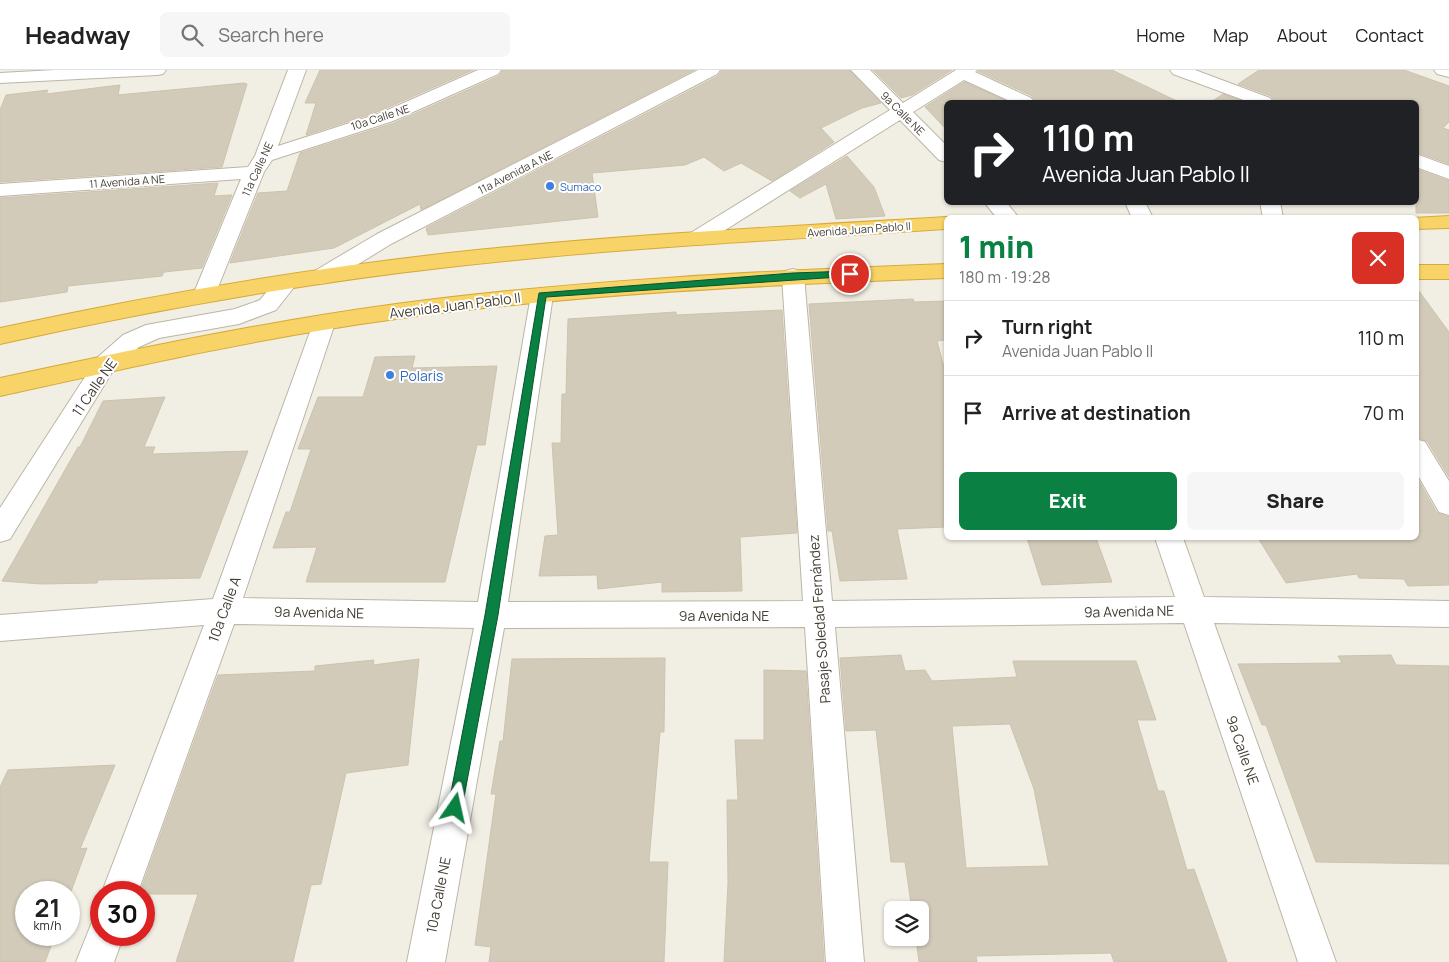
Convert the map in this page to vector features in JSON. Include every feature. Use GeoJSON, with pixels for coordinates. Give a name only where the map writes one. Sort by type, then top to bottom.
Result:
{"type":"FeatureCollection","features":[{"type":"Feature","properties":{"kind":"highway"},"geometry":{"type":"LineString","coordinates":[[1419,222],[1449,222]]}},
{"type":"Feature","properties":{"kind":"highway","name":"Avenida Juan Pablo II"},"geometry":{"type":"LineString","coordinates":[[0,336],[64,321],[204,296],[321,277],[450,260],[696,239],[944,223]]}},
{"type":"Feature","properties":{"kind":"highway","name":"Avenida Juan Pablo II"},"geometry":{"type":"LineString","coordinates":[[0,386],[106,363],[323,323],[413,309],[542,295],[793,276],[944,271]]}},
{"type":"Feature","properties":{"kind":"highway"},"geometry":{"type":"LineString","coordinates":[[1419,272],[1449,272]]}},
{"type":"Feature","properties":{"kind":"street"},"geometry":{"type":"LineString","coordinates":[[0,78],[157,70]]}},
{"type":"Feature","properties":{"kind":"street","name":"11a Calle NE"},"geometry":{"type":"LineString","coordinates":[[204,296],[254,172],[265,156],[297,70]]}},
{"type":"Feature","properties":{"kind":"street","name":"10a Calle NE"},"geometry":{"type":"LineString","coordinates":[[265,156],[387,117],[492,70]]}},
{"type":"Feature","properties":{"kind":"street","name":"11a Avenida A NE"},"geometry":{"type":"LineString","coordinates":[[321,277],[384,239],[711,70]]}},
{"type":"Feature","properties":{"kind":"street","name":"9a Calle NE"},"geometry":{"type":"LineString","coordinates":[[860,70],[944,154]]}},
{"type":"Feature","properties":{"kind":"street"},"geometry":{"type":"LineString","coordinates":[[1179,70],[1259,100]]}},
{"type":"Feature","properties":{"kind":"street"},"geometry":{"type":"LineString","coordinates":[[1443,70],[1449,72]]}},
{"type":"Feature","properties":{"kind":"street"},"geometry":{"type":"LineString","coordinates":[[696,239],[965,72],[1021,100]]}},
{"type":"Feature","properties":{"kind":"street"},"geometry":{"type":"LineString","coordinates":[[1419,161],[1449,173]]}},
{"type":"Feature","properties":{"kind":"street","name":"11 Avenida A NE"},"geometry":{"type":"LineString","coordinates":[[0,190],[254,172]]}},
{"type":"Feature","properties":{"kind":"street"},"geometry":{"type":"LineString","coordinates":[[997,205],[1006,215]]}},
{"type":"Feature","properties":{"kind":"street","name":"Pasaje Soledad Fernández"},"geometry":{"type":"LineString","coordinates":[[793,276],[845,962]]}},
{"type":"Feature","properties":{"kind":"street","name":"11 Calle NE"},"geometry":{"type":"LineString","coordinates":[[0,532],[106,363],[131,341],[154,331],[239,316],[268,305],[288,282]]}},
{"type":"Feature","properties":{"kind":"street","name":"10a Calle NE"},"geometry":{"type":"LineString","coordinates":[[426,962],[491,615],[542,295]]}},
{"type":"Feature","properties":{"kind":"street","name":"10a Calle A"},"geometry":{"type":"LineString","coordinates":[[124,881],[224,611],[323,323]]}},
{"type":"Feature","properties":{"kind":"street"},"geometry":{"type":"LineString","coordinates":[[1419,455],[1449,504]]}},
{"type":"Feature","properties":{"kind":"street","name":"9a Calle NE"},"geometry":{"type":"LineString","coordinates":[[1170,540],[1317,962]]}},
{"type":"Feature","properties":{"kind":"street","name":"9a Avenida NE"},"geometry":{"type":"LineString","coordinates":[[0,628],[224,611],[491,615],[1194,610],[1449,614]]}},
{"type":"Feature","properties":{"kind":"street"},"geometry":{"type":"LineString","coordinates":[[95,962],[101,946]]}},
{"type":"Feature","properties":{"kind":"building"},"geometry":{"type":"Polygon","coordinates":[[[320,70],[473,70],[380,111],[306,135],[316,103],[305,103],[320,70]]]}},
{"type":"Feature","properties":{"kind":"building"},"geometry":{"type":"Polygon","coordinates":[[[503,70],[694,70],[421,210],[420,204],[334,248],[230,263],[258,193],[287,191],[300,153],[394,123],[499,76],[503,70]]]}},
{"type":"Feature","properties":{"kind":"building"},"geometry":{"type":"Polygon","coordinates":[[[722,70],[849,70],[881,103],[862,108],[821,128],[834,142],[772,181],[741,163],[724,171],[704,157],[685,165],[592,173],[598,217],[428,235],[426,228],[718,76],[722,70]]]}},
{"type":"Feature","properties":{"kind":"building"},"geometry":{"type":"Polygon","coordinates":[[[873,70],[952,70],[912,95],[901,98],[873,70]]]}},
{"type":"Feature","properties":{"kind":"building"},"geometry":{"type":"Polygon","coordinates":[[[1112,70],[1175,100],[1035,100],[1032,96],[978,71],[1112,70]]]}},
{"type":"Feature","properties":{"kind":"building"},"geometry":{"type":"Polygon","coordinates":[[[1259,70],[1404,70],[1449,86],[1449,122],[1443,128],[1449,130],[1449,164],[1419,153],[1419,100],[1274,100],[1271,96],[1238,84],[1259,70]]]}},
{"type":"Feature","properties":{"kind":"building"},"geometry":{"type":"Polygon","coordinates":[[[964,82],[1004,100],[944,100],[944,127],[925,107],[964,82]]]}},
{"type":"Feature","properties":{"kind":"building"},"geometry":{"type":"Polygon","coordinates":[[[247,84],[222,167],[0,182],[0,110],[6,95],[48,90],[46,94],[120,85],[118,95],[247,84]]]}},
{"type":"Feature","properties":{"kind":"building"},"geometry":{"type":"Polygon","coordinates":[[[1223,94],[1240,100],[1214,100],[1223,94]]]}},
{"type":"Feature","properties":{"kind":"building"},"geometry":{"type":"Polygon","coordinates":[[[847,156],[874,187],[885,216],[836,219],[826,184],[800,198],[790,191],[847,156]]]}},
{"type":"Feature","properties":{"kind":"building"},"geometry":{"type":"Polygon","coordinates":[[[1419,170],[1449,181],[1449,213],[1416,213],[1416,205],[1419,205],[1419,170]]]}},
{"type":"Feature","properties":{"kind":"building"},"geometry":{"type":"Polygon","coordinates":[[[218,183],[214,196],[232,195],[202,268],[164,272],[162,276],[68,286],[67,292],[0,302],[0,198],[218,183]]]}},
{"type":"Feature","properties":{"kind":"building"},"geometry":{"type":"Polygon","coordinates":[[[1419,291],[1449,332],[1449,477],[1427,441],[1419,438],[1419,291]]]}},
{"type":"Feature","properties":{"kind":"building"},"geometry":{"type":"Polygon","coordinates":[[[913,299],[914,302],[944,301],[944,340],[937,341],[944,367],[944,527],[897,529],[907,579],[840,581],[832,531],[828,531],[809,304],[913,299]]]}},
{"type":"Feature","properties":{"kind":"building"},"geometry":{"type":"Polygon","coordinates":[[[782,310],[797,533],[740,537],[742,591],[662,592],[662,582],[598,589],[597,575],[539,576],[545,536],[558,535],[552,443],[561,443],[562,394],[566,394],[568,319],[676,312],[676,315],[782,310]]]}},
{"type":"Feature","properties":{"kind":"building"},"geometry":{"type":"Polygon","coordinates":[[[415,356],[412,368],[497,366],[485,445],[477,445],[445,582],[306,582],[317,547],[273,548],[286,512],[290,512],[311,449],[298,449],[318,397],[363,397],[375,357],[415,356]]]}},
{"type":"Feature","properties":{"kind":"building"},"geometry":{"type":"Polygon","coordinates":[[[165,397],[144,447],[155,447],[152,454],[248,451],[200,578],[98,580],[97,583],[41,584],[2,581],[78,447],[80,447],[103,401],[165,397]]]}},
{"type":"Feature","properties":{"kind":"building"},"geometry":{"type":"Polygon","coordinates":[[[1419,481],[1437,513],[1449,517],[1449,585],[1408,586],[1404,579],[1359,578],[1357,574],[1286,583],[1259,540],[1419,540],[1419,481]]]}},
{"type":"Feature","properties":{"kind":"building"},"geometry":{"type":"Polygon","coordinates":[[[1028,540],[1097,540],[1112,582],[1042,585],[1028,540]]]}},
{"type":"Feature","properties":{"kind":"building"},"geometry":{"type":"Polygon","coordinates":[[[901,655],[905,671],[925,670],[932,681],[1017,677],[1013,661],[1136,661],[1156,720],[1137,720],[1158,791],[1164,791],[1187,870],[1194,869],[1227,962],[1114,962],[1111,953],[976,956],[977,962],[919,962],[917,946],[929,946],[929,901],[911,901],[905,862],[891,862],[876,730],[846,731],[840,658],[901,655]],[[1010,724],[952,726],[966,868],[1049,866],[1034,789],[1010,724]]]}},
{"type":"Feature","properties":{"kind":"building"},"geometry":{"type":"Polygon","coordinates":[[[1391,655],[1396,665],[1449,666],[1449,864],[1316,862],[1266,725],[1262,725],[1238,664],[1342,663],[1338,656],[1391,655]]]}},
{"type":"Feature","properties":{"kind":"building"},"geometry":{"type":"Polygon","coordinates":[[[665,658],[664,732],[660,732],[649,862],[668,862],[664,962],[489,962],[491,947],[475,945],[496,794],[491,794],[500,741],[503,741],[512,659],[665,658]]]}},
{"type":"Feature","properties":{"kind":"building"},"geometry":{"type":"Polygon","coordinates":[[[419,659],[408,765],[346,773],[321,884],[311,885],[293,962],[176,962],[198,894],[155,894],[155,881],[144,881],[218,675],[315,671],[315,666],[374,660],[373,665],[419,659]]]}},
{"type":"Feature","properties":{"kind":"building"},"geometry":{"type":"Polygon","coordinates":[[[764,670],[806,671],[824,962],[724,962],[728,883],[727,800],[738,800],[735,740],[764,740],[764,670]]]}},
{"type":"Feature","properties":{"kind":"building"},"geometry":{"type":"Polygon","coordinates":[[[115,765],[80,849],[87,848],[75,881],[15,881],[15,946],[51,946],[45,962],[0,962],[0,787],[8,770],[115,765]]]}},
{"type":"Feature","properties":{"kind":"place","name":"Sumaco"},"geometry":{"type":"Point","coordinates":[550,186]}},
{"type":"Feature","properties":{"kind":"place","name":"Polaris"},"geometry":{"type":"Point","coordinates":[390,375]}},
{"type":"Feature","properties":{"kind":"route"},"geometry":{"type":"LineString","coordinates":[[455,808],[491,615],[542,295],[675,284],[850,274]]}}]}
